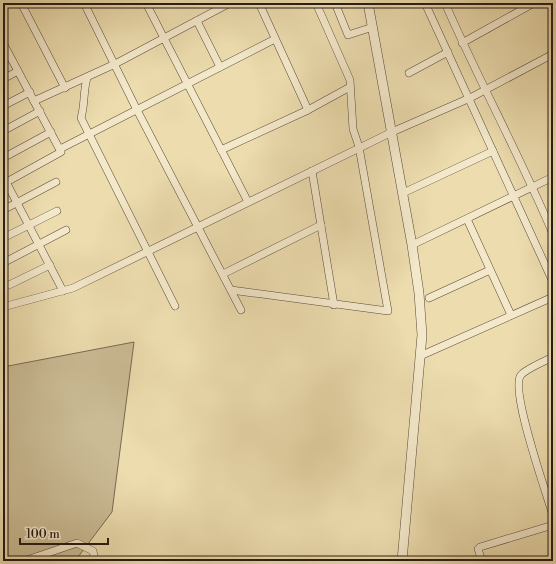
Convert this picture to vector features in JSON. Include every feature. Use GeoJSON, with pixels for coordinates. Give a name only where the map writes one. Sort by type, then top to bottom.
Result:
{"type":"FeatureCollection","features":[{"type":"Feature","properties":{"kind":"street"},"geometry":{"type":"LineString","coordinates":[[21,3],[65,88]]}},
{"type":"Feature","properties":{"kind":"street"},"geometry":{"type":"LineString","coordinates":[[84,3],[137,110],[241,310]]}},
{"type":"Feature","properties":{"kind":"street"},"geometry":{"type":"LineString","coordinates":[[146,3],[248,202]]}},
{"type":"Feature","properties":{"kind":"street"},"geometry":{"type":"LineString","coordinates":[[34,101],[87,78],[230,3]]}},
{"type":"Feature","properties":{"kind":"street"},"geometry":{"type":"LineString","coordinates":[[259,3],[308,110]]}},
{"type":"Feature","properties":{"kind":"street"},"geometry":{"type":"LineString","coordinates":[[231,290],[334,305],[388,311],[359,148],[353,129],[350,80],[316,3]]}},
{"type":"Feature","properties":{"kind":"street"},"geometry":{"type":"LineString","coordinates":[[335,3],[348,35],[373,27]]}},
{"type":"Feature","properties":{"kind":"street"},"geometry":{"type":"LineString","coordinates":[[368,3],[412,245],[419,293],[422,335],[402,561]]}},
{"type":"Feature","properties":{"kind":"street"},"geometry":{"type":"LineString","coordinates":[[425,3],[470,98],[493,152],[553,282]]}},
{"type":"Feature","properties":{"kind":"street"},"geometry":{"type":"LineString","coordinates":[[445,3],[462,43],[533,187],[553,234]]}},
{"type":"Feature","properties":{"kind":"street"},"geometry":{"type":"LineString","coordinates":[[462,43],[534,3]]}},
{"type":"Feature","properties":{"kind":"street"},"geometry":{"type":"LineString","coordinates":[[197,21],[220,67]]}},
{"type":"Feature","properties":{"kind":"street"},"geometry":{"type":"LineString","coordinates":[[63,291],[29,225],[4,181],[61,152],[60,149],[88,134],[275,39]]}},
{"type":"Feature","properties":{"kind":"street"},"geometry":{"type":"LineString","coordinates":[[3,43],[5,52],[30,92],[60,149]]}},
{"type":"Feature","properties":{"kind":"street"},"geometry":{"type":"LineString","coordinates":[[409,73],[448,52]]}},
{"type":"Feature","properties":{"kind":"street"},"geometry":{"type":"LineString","coordinates":[[3,307],[73,288],[392,132],[470,98],[553,54]]}},
{"type":"Feature","properties":{"kind":"street"},"geometry":{"type":"LineString","coordinates":[[3,79],[18,71]]}},
{"type":"Feature","properties":{"kind":"street"},"geometry":{"type":"LineString","coordinates":[[87,78],[83,93],[84,106],[81,118],[175,306]]}},
{"type":"Feature","properties":{"kind":"street"},"geometry":{"type":"LineString","coordinates":[[221,150],[308,110],[350,87]]}},
{"type":"Feature","properties":{"kind":"street"},"geometry":{"type":"LineString","coordinates":[[3,106],[30,92]]}},
{"type":"Feature","properties":{"kind":"street"},"geometry":{"type":"LineString","coordinates":[[3,131],[40,111]]}},
{"type":"Feature","properties":{"kind":"street"},"geometry":{"type":"LineString","coordinates":[[3,158],[51,132]]}},
{"type":"Feature","properties":{"kind":"street"},"geometry":{"type":"LineString","coordinates":[[403,193],[493,152]]}},
{"type":"Feature","properties":{"kind":"street"},"geometry":{"type":"LineString","coordinates":[[312,171],[334,305]]}},
{"type":"Feature","properties":{"kind":"street"},"geometry":{"type":"LineString","coordinates":[[412,245],[553,177]]}},
{"type":"Feature","properties":{"kind":"street"},"geometry":{"type":"LineString","coordinates":[[3,210],[56,182]]}},
{"type":"Feature","properties":{"kind":"street"},"geometry":{"type":"LineString","coordinates":[[3,238],[57,211]]}},
{"type":"Feature","properties":{"kind":"street"},"geometry":{"type":"LineString","coordinates":[[467,219],[511,315]]}},
{"type":"Feature","properties":{"kind":"street"},"geometry":{"type":"LineString","coordinates":[[223,274],[321,226]]}},
{"type":"Feature","properties":{"kind":"street"},"geometry":{"type":"LineString","coordinates":[[3,263],[66,230]]}},
{"type":"Feature","properties":{"kind":"street"},"geometry":{"type":"LineString","coordinates":[[9,285],[50,265]]}},
{"type":"Feature","properties":{"kind":"street"},"geometry":{"type":"LineString","coordinates":[[429,298],[490,270]]}},
{"type":"Feature","properties":{"kind":"street"},"geometry":{"type":"LineString","coordinates":[[420,356],[553,297]]}},
{"type":"Feature","properties":{"kind":"street"},"geometry":{"type":"LineString","coordinates":[[553,357],[521,375],[518,383],[520,405],[553,516]]}},
{"type":"Feature","properties":{"kind":"street"},"geometry":{"type":"LineString","coordinates":[[482,561],[478,549],[480,547],[553,525]]}},
{"type":"Feature","properties":{"kind":"street"},"geometry":{"type":"LineString","coordinates":[[24,561],[77,543],[93,551],[95,561]]}},
{"type":"Feature","properties":{"kind":"shaded area"},"geometry":{"type":"Polygon","coordinates":[[[134,342],[112,512],[75,561],[3,561],[3,367],[134,342]]]}}]}
